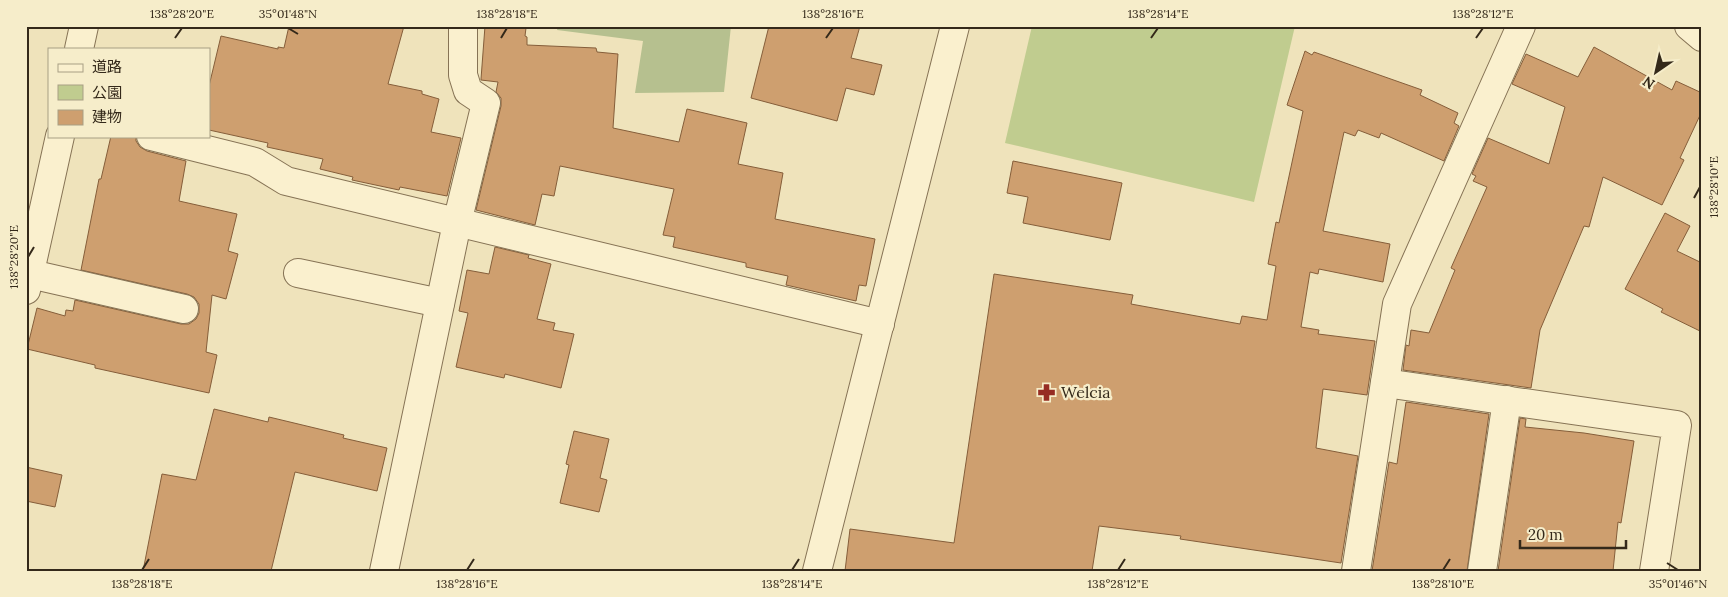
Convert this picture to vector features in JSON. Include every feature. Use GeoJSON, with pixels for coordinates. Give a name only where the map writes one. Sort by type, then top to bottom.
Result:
{"type":"FeatureCollection","features":[{"type":"Feature","properties":{"kind":"street"},"geometry":{"type":"LineString","coordinates":[[79,48],[84,26]]}},
{"type":"Feature","properties":{"kind":"street"},"geometry":{"type":"LineString","coordinates":[[384,571],[457,223],[486,103],[468,91],[463,75],[463,26]]}},
{"type":"Feature","properties":{"kind":"street"},"geometry":{"type":"LineString","coordinates":[[817,571],[955,26]]}},
{"type":"Feature","properties":{"kind":"street"},"geometry":{"type":"LineString","coordinates":[[1356,571],[1397,304],[1521,26]]}},
{"type":"Feature","properties":{"kind":"street"},"geometry":{"type":"LineString","coordinates":[[1689,26],[1702,37]]}},
{"type":"Feature","properties":{"kind":"street"},"geometry":{"type":"LineString","coordinates":[[60,138],[27,279],[184,309]]}},
{"type":"Feature","properties":{"kind":"street"},"geometry":{"type":"LineString","coordinates":[[159,138],[255,162],[286,181],[880,324]]}},
{"type":"Feature","properties":{"kind":"street"},"geometry":{"type":"LineString","coordinates":[[298,273],[440,303]]}},
{"type":"Feature","properties":{"kind":"street"},"geometry":{"type":"LineString","coordinates":[[1385,382],[1677,425],[1654,571]]}},
{"type":"Feature","properties":{"kind":"street"},"geometry":{"type":"LineString","coordinates":[[1482,571],[1507,400]]}},
{"type":"Feature","properties":{"kind":"green space"},"geometry":{"type":"Polygon","coordinates":[[[558,26],[731,26],[724,92],[635,93],[643,41],[557,30],[558,26]]]}},
{"type":"Feature","properties":{"kind":"green space"},"geometry":{"type":"Polygon","coordinates":[[[1032,26],[1295,26],[1254,202],[1005,143],[1032,26]]]}},
{"type":"Feature","properties":{"kind":"building"},"geometry":{"type":"Polygon","coordinates":[[[289,26],[404,26],[388,84],[422,91],[422,94],[439,99],[431,132],[461,138],[447,196],[400,187],[399,190],[352,180],[353,177],[320,169],[323,159],[267,147],[268,143],[210,130],[210,82],[221,36],[278,49],[278,47],[284,48],[289,26]]]}},
{"type":"Feature","properties":{"kind":"building"},"geometry":{"type":"Polygon","coordinates":[[[485,26],[526,28],[527,45],[596,48],[597,52],[618,54],[613,128],[679,142],[687,109],[747,123],[738,164],[783,173],[775,219],[875,239],[866,286],[859,285],[856,301],[786,285],[788,276],[746,267],[746,263],[673,247],[675,237],[663,235],[674,189],[560,166],[554,196],[542,194],[535,225],[476,210],[501,106],[501,98],[496,92],[498,82],[481,80],[485,26]]]}},
{"type":"Feature","properties":{"kind":"building"},"geometry":{"type":"Polygon","coordinates":[[[769,26],[860,26],[851,58],[882,65],[874,95],[846,88],[837,121],[751,98],[769,26]]]}},
{"type":"Feature","properties":{"kind":"building"},"geometry":{"type":"Polygon","coordinates":[[[1594,47],[1672,90],[1676,81],[1702,93],[1702,111],[1680,158],[1684,160],[1662,205],[1603,177],[1589,227],[1584,226],[1540,330],[1531,388],[1403,370],[1406,345],[1409,346],[1411,330],[1429,333],[1455,270],[1451,268],[1487,187],[1473,181],[1476,176],[1472,174],[1488,138],[1549,164],[1565,107],[1512,84],[1526,54],[1578,77],[1594,47]]]}},
{"type":"Feature","properties":{"kind":"building"},"geometry":{"type":"Polygon","coordinates":[[[1305,51],[1312,55],[1314,52],[1422,90],[1420,95],[1458,113],[1454,123],[1459,126],[1444,161],[1381,133],[1379,138],[1358,130],[1355,136],[1344,132],[1323,231],[1390,244],[1383,282],[1319,269],[1318,274],[1310,272],[1301,327],[1319,330],[1318,334],[1375,341],[1367,395],[1323,389],[1316,448],[1358,456],[1341,563],[1180,539],[1181,536],[1099,526],[1092,571],[845,571],[850,529],[954,543],[994,274],[1133,295],[1131,304],[1240,324],[1242,316],[1267,320],[1276,266],[1268,264],[1276,222],[1279,223],[1303,111],[1287,105],[1305,51]]]}},
{"type":"Feature","properties":{"kind":"building"},"geometry":{"type":"Polygon","coordinates":[[[111,138],[136,138],[140,147],[147,151],[186,161],[179,201],[237,214],[228,251],[238,254],[226,299],[212,295],[206,352],[217,355],[209,393],[95,368],[95,365],[27,349],[37,308],[65,316],[66,310],[73,311],[75,300],[181,324],[189,324],[196,319],[199,313],[199,304],[194,297],[187,294],[81,270],[99,179],[101,179],[111,138]]]}},
{"type":"Feature","properties":{"kind":"building"},"geometry":{"type":"Polygon","coordinates":[[[1013,161],[1122,183],[1110,240],[1023,223],[1028,197],[1007,193],[1013,161]]]}},
{"type":"Feature","properties":{"kind":"building"},"geometry":{"type":"Polygon","coordinates":[[[1665,213],[1690,226],[1677,251],[1702,263],[1702,332],[1661,312],[1663,309],[1625,289],[1665,213]]]}},
{"type":"Feature","properties":{"kind":"building"},"geometry":{"type":"Polygon","coordinates":[[[495,247],[529,255],[528,258],[551,264],[537,319],[555,323],[553,330],[574,334],[561,388],[505,374],[504,378],[456,367],[468,313],[459,311],[467,270],[489,274],[495,247]]]}},
{"type":"Feature","properties":{"kind":"building"},"geometry":{"type":"Polygon","coordinates":[[[1406,402],[1489,414],[1467,571],[1372,571],[1389,462],[1397,464],[1406,402]]]}},
{"type":"Feature","properties":{"kind":"building"},"geometry":{"type":"Polygon","coordinates":[[[214,409],[268,422],[269,417],[344,435],[343,438],[387,448],[377,491],[295,472],[271,571],[143,571],[162,474],[196,480],[214,409]]]}},
{"type":"Feature","properties":{"kind":"building"},"geometry":{"type":"Polygon","coordinates":[[[1520,418],[1526,419],[1525,427],[1584,433],[1634,441],[1621,523],[1618,522],[1613,571],[1498,571],[1520,418]]]}},
{"type":"Feature","properties":{"kind":"building"},"geometry":{"type":"Polygon","coordinates":[[[574,431],[609,439],[600,478],[607,480],[599,512],[560,503],[569,465],[566,464],[574,431]]]}},
{"type":"Feature","properties":{"kind":"building"},"geometry":{"type":"Polygon","coordinates":[[[26,467],[62,475],[55,507],[26,501],[26,467]]]}},
{"type":"Feature","properties":{"kind":"place","name":"Welcia"},"geometry":{"type":"Point","coordinates":[1047,392]}}]}
